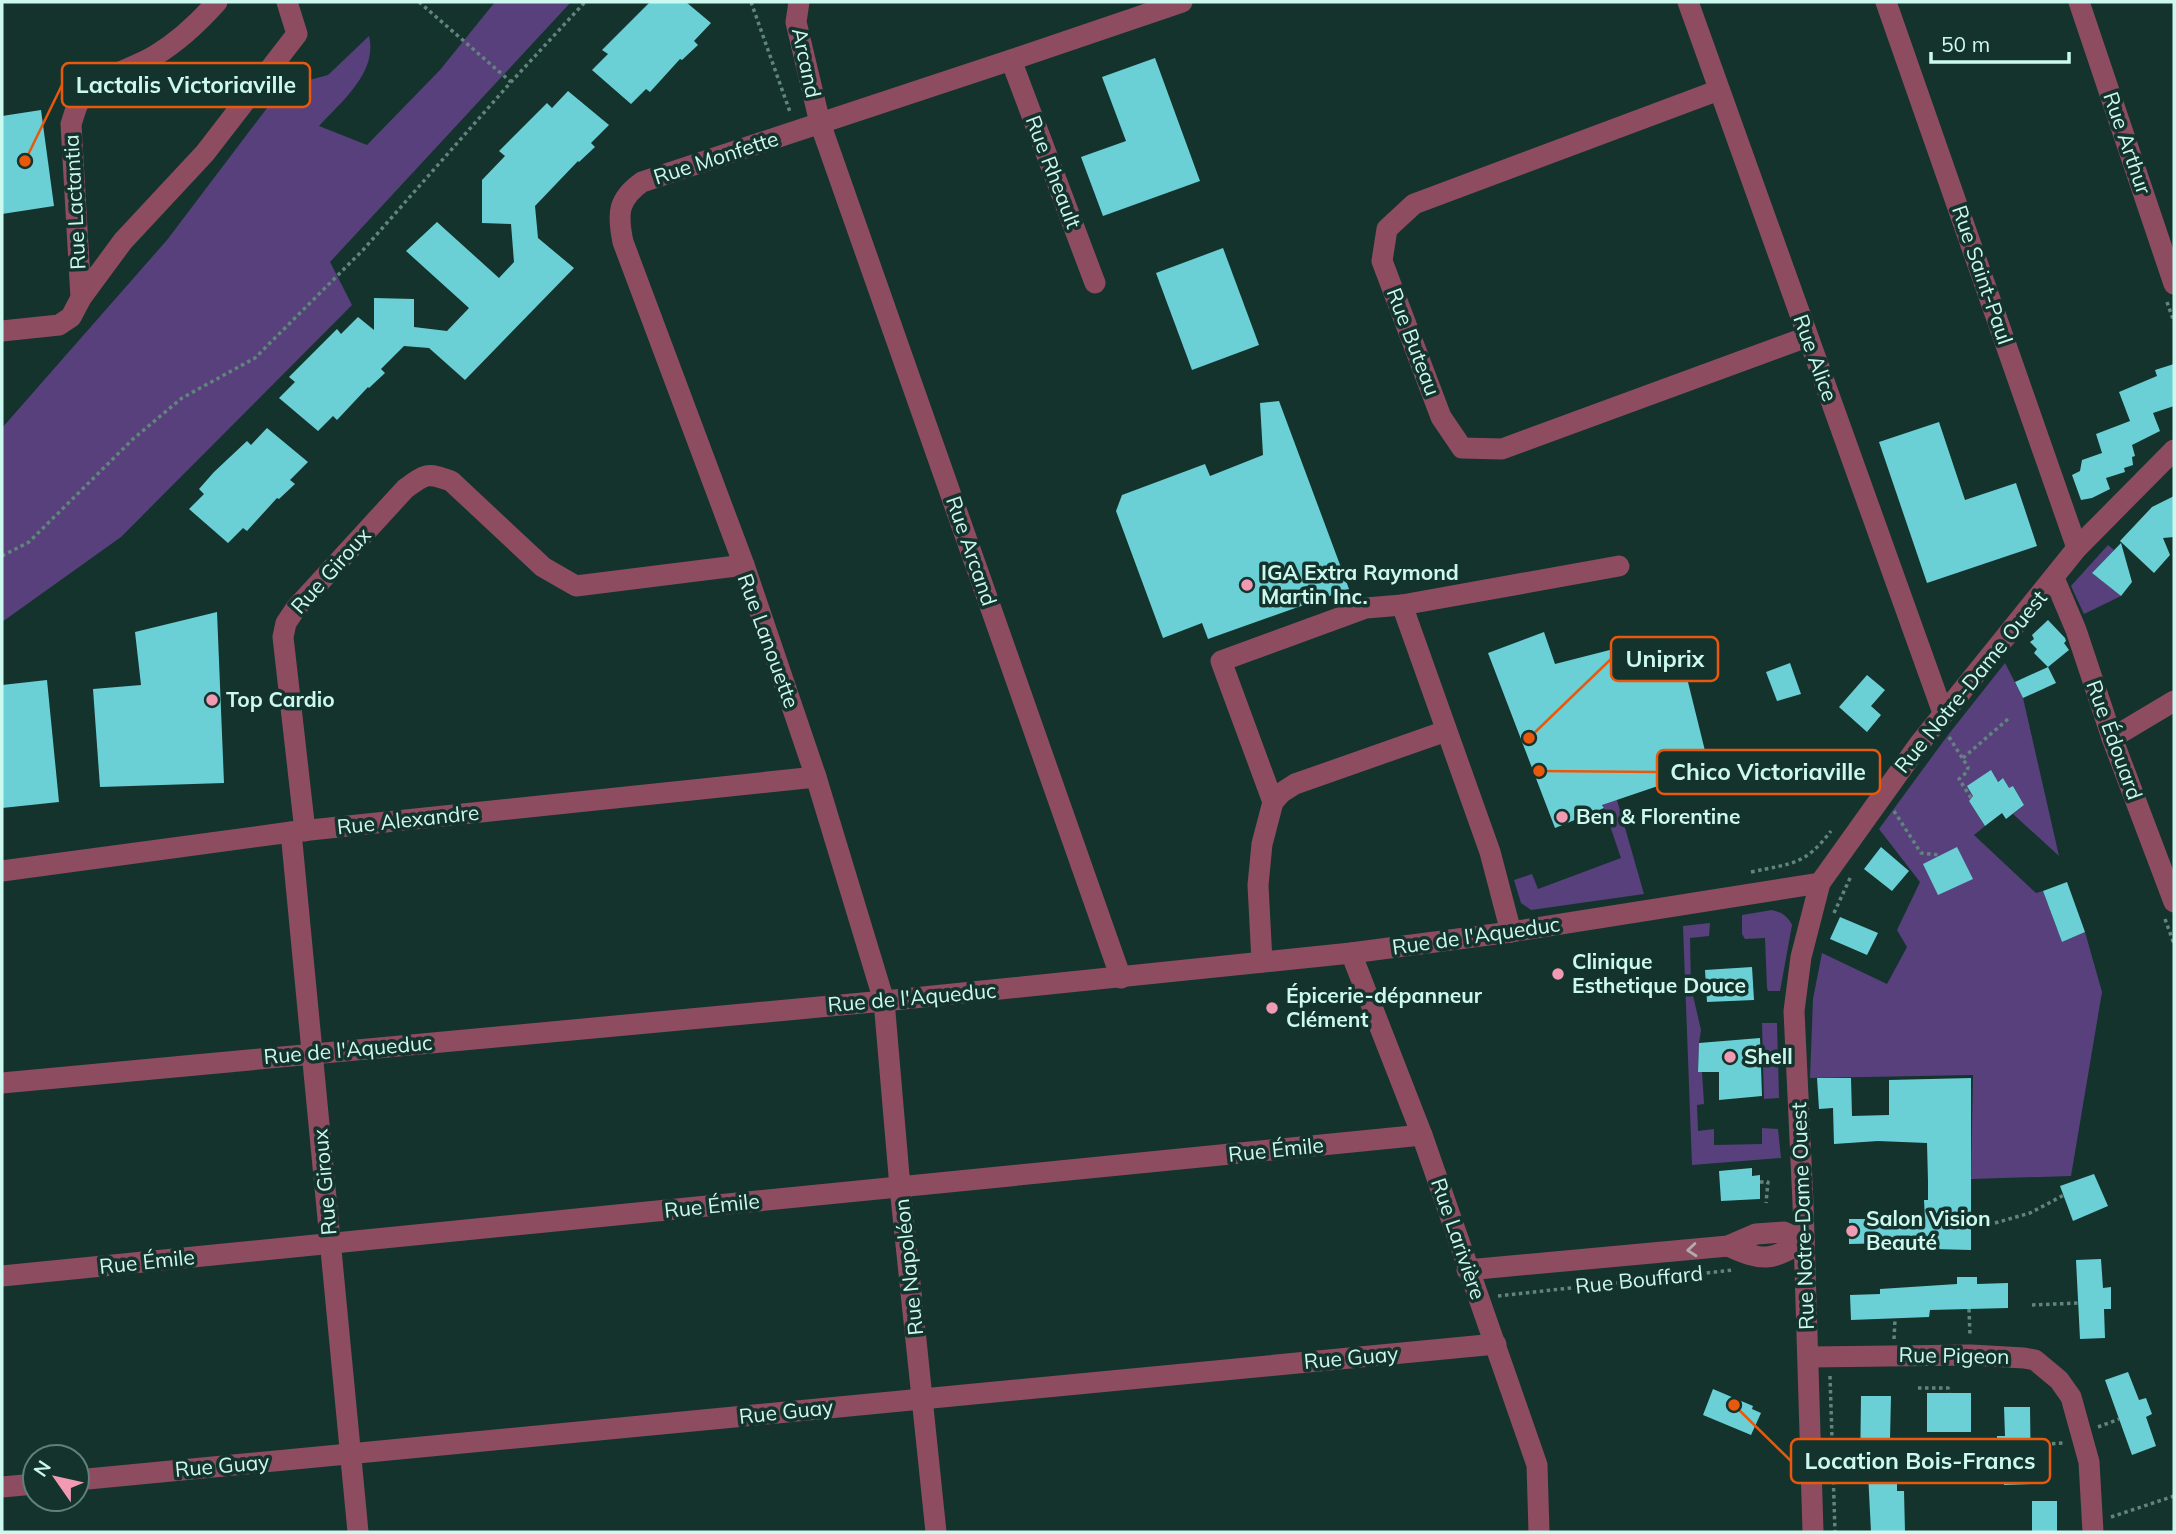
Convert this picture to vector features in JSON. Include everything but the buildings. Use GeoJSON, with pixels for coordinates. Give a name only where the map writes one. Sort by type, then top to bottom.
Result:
{"type":"FeatureCollection","features":[{"type":"Feature","properties":{"kind":"street","name":"Rue Lactantia"},"geometry":{"type":"LineString","coordinates":[[2,331],[59,326],[71,317],[81,298],[71,124],[81,99],[103,80],[154,57],[171,45],[217,2]]}},
{"type":"Feature","properties":{"kind":"street"},"geometry":{"type":"LineString","coordinates":[[81,298],[122,241],[205,153],[296,34],[288,2]]}},
{"type":"Feature","properties":{"kind":"street","name":"Arcand"},"geometry":{"type":"LineString","coordinates":[[799,2],[796,22],[820,124]]}},
{"type":"Feature","properties":{"kind":"street","name":"Rue Monfette"},"geometry":{"type":"LineString","coordinates":[[744,565],[623,242],[621,210],[627,193],[642,181],[1011,60],[1158,6],[1182,2]]}},
{"type":"Feature","properties":{"kind":"street","name":"Rue Alice"},"geometry":{"type":"LineString","coordinates":[[1688,2],[1943,713]]}},
{"type":"Feature","properties":{"kind":"street","name":"Rue Saint-Paul"},"geometry":{"type":"LineString","coordinates":[[1886,2],[2077,548]]}},
{"type":"Feature","properties":{"kind":"street","name":"Rue Arthur"},"geometry":{"type":"LineString","coordinates":[[2079,2],[2174,284]]}},
{"type":"Feature","properties":{"kind":"street","name":"Rue Rheault"},"geometry":{"type":"LineString","coordinates":[[1011,60],[1095,284]]}},
{"type":"Feature","properties":{"kind":"street","name":"Rue Buteau"},"geometry":{"type":"LineString","coordinates":[[1719,90],[1414,204],[1387,229],[1382,261],[1441,417],[1462,448],[1502,449],[1807,337]]}},
{"type":"Feature","properties":{"kind":"street","name":"Rue Arcand"},"geometry":{"type":"LineString","coordinates":[[820,124],[1121,978]]}},
{"type":"Feature","properties":{"kind":"street","name":"Rue Notre-Dame Ouest"},"geometry":{"type":"LineString","coordinates":[[1813,1532],[1809,1357],[1794,1011],[1801,957],[1819,883],[1943,713],[2077,548],[2174,450]]}},
{"type":"Feature","properties":{"kind":"street","name":"Rue Lanouette"},"geometry":{"type":"LineString","coordinates":[[405,489],[420,478],[433,475],[451,481],[543,567],[576,586],[744,565],[816,777],[884,1001]]}},
{"type":"Feature","properties":{"kind":"street","name":"Rue Giroux"},"geometry":{"type":"LineString","coordinates":[[358,1532],[330,1244],[283,637],[286,622],[296,608],[405,489]]}},
{"type":"Feature","properties":{"kind":"street"},"geometry":{"type":"LineString","coordinates":[[1273,802],[1221,661],[1366,608],[1402,605],[1619,566]]}},
{"type":"Feature","properties":{"kind":"street","name":"Rue Édouard"},"geometry":{"type":"LineString","coordinates":[[2054,578],[2076,630],[2112,738],[2174,902]]}},
{"type":"Feature","properties":{"kind":"street"},"geometry":{"type":"LineString","coordinates":[[1402,605],[1490,852],[1511,932]]}},
{"type":"Feature","properties":{"kind":"street"},"geometry":{"type":"LineString","coordinates":[[2112,738],[2174,701]]}},
{"type":"Feature","properties":{"kind":"street"},"geometry":{"type":"LineString","coordinates":[[1262,962],[1258,885],[1262,844],[1273,802],[1295,784],[1446,731]]}},
{"type":"Feature","properties":{"kind":"street","name":"Rue Alexandre"},"geometry":{"type":"LineString","coordinates":[[2,871],[298,832],[816,777]]}},
{"type":"Feature","properties":{"kind":"street","name":"Rue de l'Aqueduc"},"geometry":{"type":"LineString","coordinates":[[2,1083],[884,1001],[1351,953],[1511,932],[1819,883]]}},
{"type":"Feature","properties":{"kind":"street","name":"Rue Larivière"},"geometry":{"type":"LineString","coordinates":[[1351,953],[1422,1135],[1537,1465],[1539,1532]]}},
{"type":"Feature","properties":{"kind":"street","name":"Rue Napoléon"},"geometry":{"type":"LineString","coordinates":[[884,1001],[900,1187],[936,1532]]}},
{"type":"Feature","properties":{"kind":"street","name":"Rue Émile"},"geometry":{"type":"LineString","coordinates":[[2,1276],[1422,1135]]}},
{"type":"Feature","properties":{"kind":"street","name":"Rue Bouffard"},"geometry":{"type":"LineString","coordinates":[[1467,1270],[1728,1246],[1756,1234],[1784,1232],[1804,1241]]}},
{"type":"Feature","properties":{"kind":"street","name":"Rue Guay"},"geometry":{"type":"LineString","coordinates":[[91,1479],[1496,1344]]}},
{"type":"Feature","properties":{"kind":"street","name":"Rue Pigeon"},"geometry":{"type":"LineString","coordinates":[[1809,1357],[1971,1355],[2035,1360],[2059,1380],[2071,1397],[2089,1462],[2093,1532]]}},
{"type":"Feature","properties":{"kind":"street"},"geometry":{"type":"LineString","coordinates":[[2,1487],[21,1485]]}},
{"type":"Feature","properties":{"kind":"path"},"geometry":{"type":"LineString","coordinates":[[419,2],[511,82]]}},
{"type":"Feature","properties":{"kind":"path"},"geometry":{"type":"LineString","coordinates":[[2,555],[29,542],[133,439],[182,398],[255,358],[363,250],[585,2]]}},
{"type":"Feature","properties":{"kind":"path"},"geometry":{"type":"LineString","coordinates":[[751,2],[791,114]]}},
{"type":"Feature","properties":{"kind":"path"},"geometry":{"type":"LineString","coordinates":[[1971,798],[1959,779],[1969,769],[1963,758],[2008,719]]}},
{"type":"Feature","properties":{"kind":"path","name":"Rue Notre-Dame Ouest"},"geometry":{"type":"LineString","coordinates":[[1942,743],[1948,735],[1963,758]]}},
{"type":"Feature","properties":{"kind":"path","name":"Rue Notre-Dame Ouest"},"geometry":{"type":"LineString","coordinates":[[1886,819],[1898,802]]}},
{"type":"Feature","properties":{"kind":"path"},"geometry":{"type":"LineString","coordinates":[[1893,810],[1921,853],[1940,855]]}},
{"type":"Feature","properties":{"kind":"path"},"geometry":{"type":"LineString","coordinates":[[1800,862],[1818,847],[1835,826]]}},
{"type":"Feature","properties":{"kind":"path"},"geometry":{"type":"LineString","coordinates":[[1832,920],[1855,868]]}},
{"type":"Feature","properties":{"kind":"path"},"geometry":{"type":"LineString","coordinates":[[1760,1182],[1768,1182],[1766,1203]]}},
{"type":"Feature","properties":{"kind":"path"},"geometry":{"type":"LineString","coordinates":[[1996,1223],[2030,1213],[2064,1195]]}},
{"type":"Feature","properties":{"kind":"path","name":"Rue Bouffard"},"geometry":{"type":"LineString","coordinates":[[1498,1296],[1732,1270]]}},
{"type":"Feature","properties":{"kind":"path"},"geometry":{"type":"LineString","coordinates":[[2032,1305],[2078,1303]]}},
{"type":"Feature","properties":{"kind":"path"},"geometry":{"type":"LineString","coordinates":[[1969,1309],[1971,1355]]}},
{"type":"Feature","properties":{"kind":"path"},"geometry":{"type":"LineString","coordinates":[[1918,1388],[1948,1388],[1949,1393]]}},
{"type":"Feature","properties":{"kind":"path"},"geometry":{"type":"LineString","coordinates":[[2103,1425],[2119,1419]]}},
{"type":"Feature","properties":{"kind":"path"},"geometry":{"type":"LineString","coordinates":[[2031,1445],[2085,1442]]}},
{"type":"Feature","properties":{"kind":"path"},"geometry":{"type":"LineString","coordinates":[[2110,1518],[2174,1496]]}},
{"type":"Feature","properties":{"kind":"shaded area"},"geometry":{"type":"Polygon","coordinates":[[[495,2],[571,2],[330,262],[352,305],[121,537],[2,622],[2,428],[167,240],[283,87],[328,75],[369,36],[368,62],[363,74],[356,86],[319,126],[367,145],[440,70],[495,2]]]}},
{"type":"Feature","properties":{"kind":"shaded area"},"geometry":{"type":"Polygon","coordinates":[[[2108,545],[2114,550],[2092,573],[2121,596],[2084,614],[2071,586],[2108,545]]]}},
{"type":"Feature","properties":{"kind":"shaded area"},"geometry":{"type":"Polygon","coordinates":[[[2005,663],[2023,698],[2059,856],[2013,814],[2024,805],[2013,786],[2009,789],[2003,778],[1969,801],[1985,826],[1974,835],[2036,893],[2043,891],[2062,942],[2085,932],[2102,992],[2071,1176],[1971,1179],[1973,1075],[1810,1078],[1813,999],[1822,953],[1887,984],[1907,947],[1897,930],[1920,882],[1879,829],[2005,663]]]}},
{"type":"Feature","properties":{"kind":"shaded area"},"geometry":{"type":"Polygon","coordinates":[[[1555,665],[1617,800],[1644,894],[1531,910],[1521,903],[1514,880],[1532,874],[1538,889],[1621,858],[1555,665]]]}},
{"type":"Feature","properties":{"kind":"shaded area"},"geometry":{"type":"Polygon","coordinates":[[[1772,910],[1784,915],[1792,925],[1780,991],[1768,991],[1767,988],[1765,938],[1745,939],[1742,934],[1742,915],[1772,910]]]}},
{"type":"Feature","properties":{"kind":"shaded area"},"geometry":{"type":"Polygon","coordinates":[[[1710,923],[1709,936],[1690,938],[1691,987],[1701,1030],[1698,1072],[1702,1072],[1704,1104],[1697,1105],[1698,1131],[1714,1129],[1714,1145],[1762,1144],[1762,1128],[1778,1129],[1781,1158],[1692,1165],[1683,926],[1710,923]]]}},
{"type":"Feature","properties":{"kind":"shaded area"},"geometry":{"type":"Polygon","coordinates":[[[1762,1023],[1777,1023],[1779,1098],[1764,1099],[1762,1023]]]}},
{"type":"Feature","properties":{"kind":"place","name":"Lactalis Victoriaville"},"geometry":{"type":"Point","coordinates":[25,161]}},
{"type":"Feature","properties":{"kind":"place","name":"IGA Extra Raymond Martin Inc."},"geometry":{"type":"Point","coordinates":[1247,585]}},
{"type":"Feature","properties":{"kind":"place","name":"Top Cardio"},"geometry":{"type":"Point","coordinates":[212,700]}},
{"type":"Feature","properties":{"kind":"place","name":"Uniprix"},"geometry":{"type":"Point","coordinates":[1529,738]}},
{"type":"Feature","properties":{"kind":"place","name":"Chico Victoriaville"},"geometry":{"type":"Point","coordinates":[1539,771]}},
{"type":"Feature","properties":{"kind":"place","name":"Ben & Florentine"},"geometry":{"type":"Point","coordinates":[1562,817]}},
{"type":"Feature","properties":{"kind":"place","name":"Clinique Esthetique Douce"},"geometry":{"type":"Point","coordinates":[1558,974]}},
{"type":"Feature","properties":{"kind":"place","name":"Épicerie-dépanneur Clément"},"geometry":{"type":"Point","coordinates":[1272,1008]}},
{"type":"Feature","properties":{"kind":"place","name":"Shell"},"geometry":{"type":"Point","coordinates":[1730,1057]}},
{"type":"Feature","properties":{"kind":"place","name":"Salon Vision Beauté"},"geometry":{"type":"Point","coordinates":[1852,1231]}},
{"type":"Feature","properties":{"kind":"place","name":"Location Bois-Francs"},"geometry":{"type":"Point","coordinates":[1734,1405]}}]}
